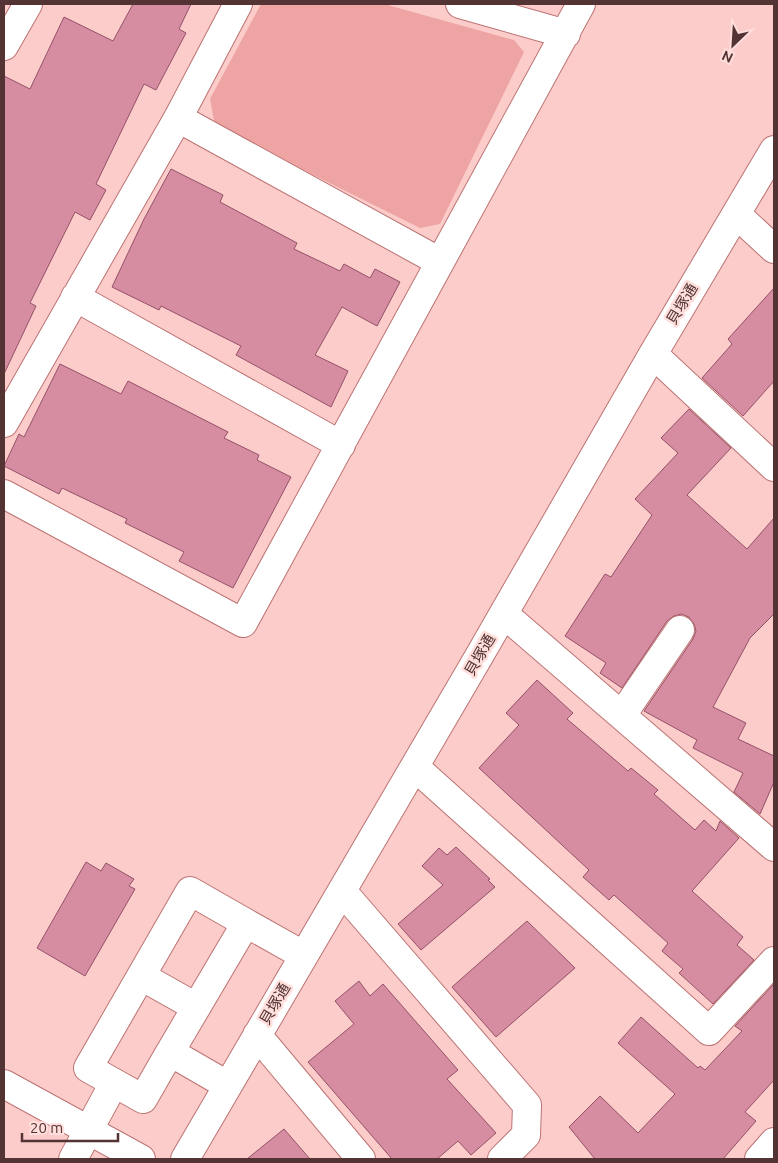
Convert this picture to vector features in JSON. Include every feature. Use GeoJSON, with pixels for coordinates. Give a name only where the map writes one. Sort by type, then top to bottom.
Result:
{"type":"FeatureCollection","features":[{"type":"Feature","properties":{"kind":"street"},"geometry":{"type":"LineString","coordinates":[[4,46],[28,4]]}},
{"type":"Feature","properties":{"kind":"street"},"geometry":{"type":"LineString","coordinates":[[4,423],[178,118],[238,4]]}},
{"type":"Feature","properties":{"kind":"street"},"geometry":{"type":"LineString","coordinates":[[460,4],[566,34]]}},
{"type":"Feature","properties":{"kind":"street"},"geometry":{"type":"LineString","coordinates":[[4,494],[243,623],[342,445],[581,4]]}},
{"type":"Feature","properties":{"kind":"street"},"geometry":{"type":"LineString","coordinates":[[178,118],[440,262]]}},
{"type":"Feature","properties":{"kind":"street","name":"貝塚通"},"geometry":{"type":"LineString","coordinates":[[184,1159],[342,892],[653,354],[774,150]]}},
{"type":"Feature","properties":{"kind":"street"},"geometry":{"type":"LineString","coordinates":[[736,214],[774,249]]}},
{"type":"Feature","properties":{"kind":"street"},"geometry":{"type":"LineString","coordinates":[[75,297],[342,445]]}},
{"type":"Feature","properties":{"kind":"street"},"geometry":{"type":"LineString","coordinates":[[653,354],[774,466]]}},
{"type":"Feature","properties":{"kind":"street"},"geometry":{"type":"LineString","coordinates":[[504,614],[774,847]]}},
{"type":"Feature","properties":{"kind":"street"},"geometry":{"type":"LineString","coordinates":[[622,716],[680,630]]}},
{"type":"Feature","properties":{"kind":"street"},"geometry":{"type":"LineString","coordinates":[[415,767],[709,1031],[774,961]]}},
{"type":"Feature","properties":{"kind":"street"},"geometry":{"type":"LineString","coordinates":[[246,923],[143,1099],[88,1068],[190,891],[303,955]]}},
{"type":"Feature","properties":{"kind":"street"},"geometry":{"type":"LineString","coordinates":[[342,892],[527,1105],[526,1135],[502,1159]]}},
{"type":"Feature","properties":{"kind":"street"},"geometry":{"type":"LineString","coordinates":[[141,976],[196,1007]]}},
{"type":"Feature","properties":{"kind":"street"},"geometry":{"type":"LineString","coordinates":[[257,1035],[361,1159]]}},
{"type":"Feature","properties":{"kind":"street"},"geometry":{"type":"LineString","coordinates":[[170,1052],[227,1085]]}},
{"type":"Feature","properties":{"kind":"street"},"geometry":{"type":"LineString","coordinates":[[72,1159],[114,1083]]}},
{"type":"Feature","properties":{"kind":"street"},"geometry":{"type":"LineString","coordinates":[[4,1084],[141,1159]]}},
{"type":"Feature","properties":{"kind":"street"},"geometry":{"type":"LineString","coordinates":[[759,1159],[774,1142]]}},
{"type":"Feature","properties":{"kind":"shaded area"},"geometry":{"type":"Polygon","coordinates":[[[261,4],[384,4],[514,40],[524,52],[440,224],[420,228],[215,126],[210,99],[261,4]]]}},
{"type":"Feature","properties":{"kind":"building"},"geometry":{"type":"Polygon","coordinates":[[[133,4],[191,4],[179,29],[186,33],[156,90],[144,84],[96,184],[106,190],[90,220],[75,212],[30,303],[36,306],[4,374],[4,76],[30,89],[64,17],[113,41],[133,4]]]}},
{"type":"Feature","properties":{"kind":"building"},"geometry":{"type":"Polygon","coordinates":[[[171,169],[223,195],[220,202],[297,243],[294,249],[340,271],[344,264],[370,278],[375,269],[400,282],[377,326],[342,307],[315,355],[348,371],[331,407],[236,355],[241,346],[161,306],[159,310],[112,287],[144,219],[171,169]]]}},
{"type":"Feature","properties":{"kind":"building"},"geometry":{"type":"Polygon","coordinates":[[[774,288],[774,381],[743,416],[702,378],[732,344],[728,339],[774,288]]]}},
{"type":"Feature","properties":{"kind":"building"},"geometry":{"type":"Polygon","coordinates":[[[60,364],[121,394],[128,381],[228,432],[224,438],[259,455],[257,460],[291,477],[233,588],[179,561],[184,552],[125,523],[127,519],[62,488],[59,494],[4,466],[19,434],[24,437],[60,364]]]}},
{"type":"Feature","properties":{"kind":"building"},"geometry":{"type":"Polygon","coordinates":[[[689,409],[731,448],[687,495],[747,549],[774,518],[774,614],[750,638],[713,707],[746,723],[738,739],[774,756],[774,782],[760,814],[734,792],[743,773],[693,748],[697,740],[644,711],[693,639],[696,631],[689,617],[681,614],[667,621],[622,688],[600,673],[606,663],[565,636],[605,574],[611,577],[652,515],[635,499],[678,453],[661,438],[689,409]]]}},
{"type":"Feature","properties":{"kind":"building"},"geometry":{"type":"Polygon","coordinates":[[[537,680],[573,713],[567,719],[628,771],[631,768],[658,790],[654,794],[695,830],[704,820],[716,831],[720,821],[739,838],[692,891],[743,937],[737,945],[754,960],[713,1004],[679,973],[683,969],[662,951],[668,943],[614,895],[609,900],[583,877],[589,870],[479,768],[519,725],[506,713],[537,680]]]}},
{"type":"Feature","properties":{"kind":"building"},"geometry":{"type":"Polygon","coordinates":[[[456,847],[490,879],[488,880],[495,887],[421,950],[398,924],[443,885],[422,866],[439,848],[447,855],[456,847]]]}},
{"type":"Feature","properties":{"kind":"building"},"geometry":{"type":"Polygon","coordinates":[[[86,862],[101,871],[106,863],[134,879],[129,886],[135,889],[85,976],[37,948],[86,862]]]}},
{"type":"Feature","properties":{"kind":"building"},"geometry":{"type":"Polygon","coordinates":[[[527,921],[575,968],[496,1037],[452,987],[527,921]]]}},
{"type":"Feature","properties":{"kind":"building"},"geometry":{"type":"Polygon","coordinates":[[[359,981],[370,996],[383,984],[458,1070],[447,1079],[496,1133],[471,1155],[458,1141],[437,1159],[392,1159],[308,1062],[354,1024],[335,1001],[359,981]]]}},
{"type":"Feature","properties":{"kind":"building"},"geometry":{"type":"Polygon","coordinates":[[[774,984],[774,1080],[745,1112],[756,1121],[723,1159],[595,1159],[569,1127],[600,1096],[638,1133],[675,1094],[618,1043],[641,1017],[698,1068],[700,1066],[705,1070],[742,1031],[735,1026],[774,984]]]}},
{"type":"Feature","properties":{"kind":"building"},"geometry":{"type":"Polygon","coordinates":[[[284,1129],[310,1159],[247,1159],[284,1129]]]}}]}
